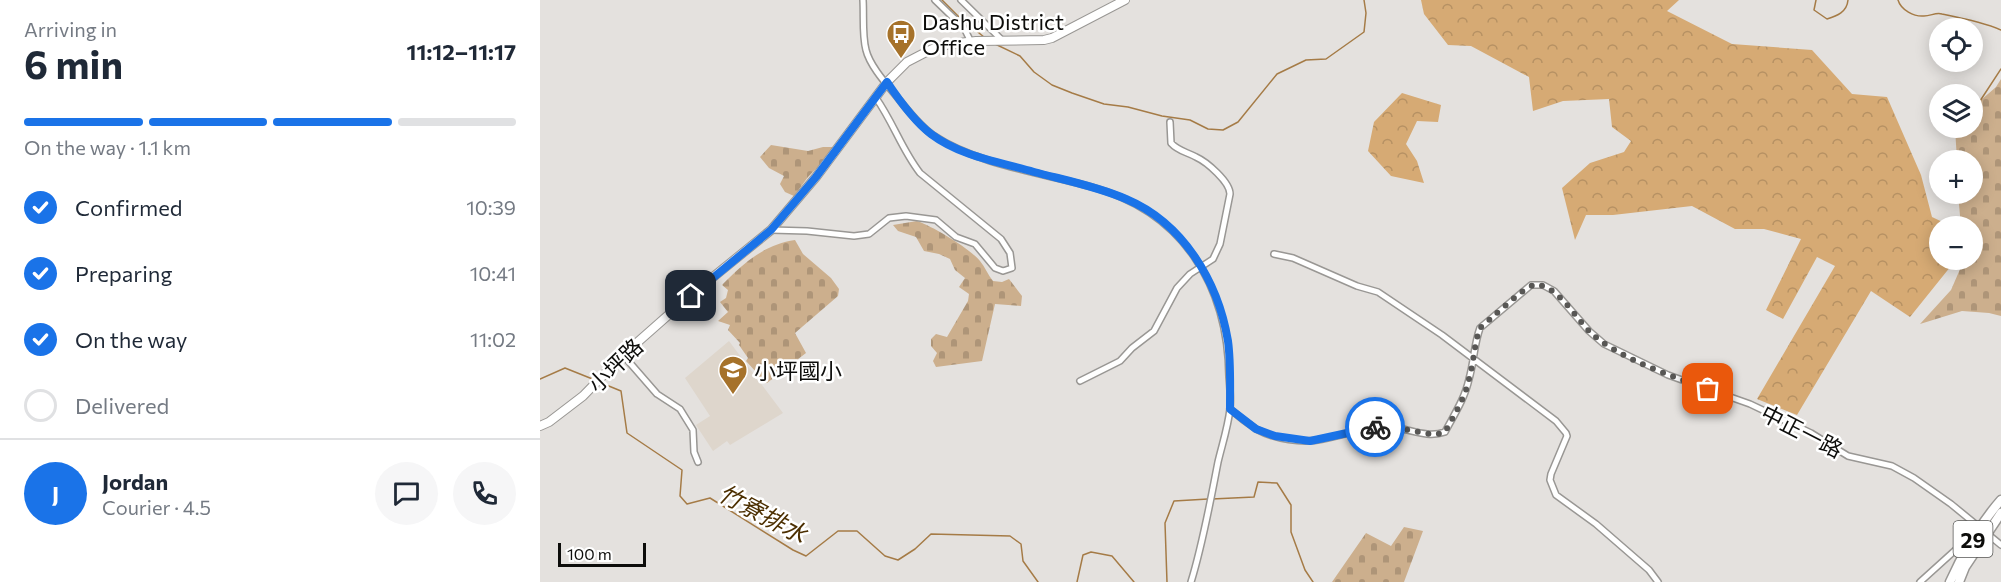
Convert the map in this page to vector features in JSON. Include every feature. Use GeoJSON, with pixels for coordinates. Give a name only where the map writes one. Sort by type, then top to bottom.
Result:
{"type":"FeatureCollection","features":[{"type":"Feature","properties":{"kind":"main road","name":"29"},"geometry":{"type":"LineString","coordinates":[[1959,582],[1983,531],[2001,500]]}},
{"type":"Feature","properties":{"kind":"main road","name":"29"},"geometry":{"type":"LineString","coordinates":[[1950,582],[1958,563],[1983,531],[2001,513]]}},
{"type":"Feature","properties":{"kind":"street"},"geometry":{"type":"LineString","coordinates":[[863,0],[866,50],[879,76],[887,82],[931,134],[954,147],[983,158],[1095,188],[1127,199],[1167,226],[1183,240],[1202,266],[1218,303],[1228,342],[1230,409],[1202,545],[1191,582]]}},
{"type":"Feature","properties":{"kind":"street"},"geometry":{"type":"LineString","coordinates":[[935,0],[974,41]]}},
{"type":"Feature","properties":{"kind":"street"},"geometry":{"type":"LineString","coordinates":[[961,0],[1004,41]]}},
{"type":"Feature","properties":{"kind":"street","name":"小坪路"},"geometry":{"type":"LineString","coordinates":[[540,426],[566,411],[623,355],[771,230],[816,177],[887,82],[907,62],[932,49],[950,44],[1052,38],[1125,0]]}},
{"type":"Feature","properties":{"kind":"street"},"geometry":{"type":"LineString","coordinates":[[771,230],[854,236],[869,234],[889,218],[906,216],[936,220],[956,237],[975,244],[995,268],[1003,271],[1012,268],[1010,253],[1001,239],[920,173],[909,159],[888,114],[876,98]]}},
{"type":"Feature","properties":{"kind":"street"},"geometry":{"type":"LineString","coordinates":[[1080,381],[1120,361],[1132,348],[1154,331],[1177,288],[1190,274],[1213,259],[1220,244],[1230,190],[1227,183],[1198,158],[1176,148],[1171,143],[1170,122]]}},
{"type":"Feature","properties":{"kind":"street"},"geometry":{"type":"LineString","coordinates":[[1274,254],[1293,258],[1357,286],[1378,292],[1442,335],[1563,429],[1567,436],[1550,480],[1556,495],[1614,540],[1649,570],[1658,582]]}},
{"type":"Feature","properties":{"kind":"street","name":"中正一路"},"geometry":{"type":"LineString","coordinates":[[1230,409],[1256,429],[1275,436],[1310,441],[1323,440],[1369,427],[1393,427],[1435,435],[1445,432],[1463,398],[1480,328],[1531,285],[1543,285],[1554,291],[1589,331],[1604,344],[1668,375],[1750,404],[1848,456],[1892,466],[1914,478],[1951,504],[2001,545]]}},
{"type":"Feature","properties":{"kind":"street"},"geometry":{"type":"LineString","coordinates":[[623,355],[657,394],[680,409],[693,430],[694,452],[698,462]]}},
{"type":"Feature","properties":{"kind":"street"},"geometry":{"type":"LineString","coordinates":[[1920,582],[1983,531]]}},
{"type":"Feature","properties":{"kind":"shaded area","name":"小坪國小"},"geometry":{"type":"Polygon","coordinates":[[[729,341],[783,413],[730,445],[727,441],[713,451],[696,425],[710,416],[685,378],[729,341]]]}},
{"type":"Feature","properties":{"kind":"green space"},"geometry":{"type":"Polygon","coordinates":[[[1421,0],[1679,0],[1667,11],[1732,44],[1812,50],[1852,94],[1887,97],[1921,175],[1932,216],[1929,216],[1929,270],[1948,270],[1910,317],[1871,291],[1797,415],[1757,399],[1835,266],[1817,257],[1783,319],[1766,310],[1801,239],[1764,229],[1735,229],[1692,206],[1613,215],[1586,215],[1575,240],[1562,188],[1590,163],[1624,152],[1631,141],[1612,127],[1609,99],[1563,101],[1533,111],[1529,77],[1471,46],[1448,45],[1424,14],[1421,0]]]}},
{"type":"Feature","properties":{"kind":"green space"},"geometry":{"type":"Polygon","coordinates":[[[2001,79],[2001,316],[1962,311],[1920,324],[1951,290],[1960,270],[1983,270],[1983,216],[1960,216],[1959,204],[1983,204],[1983,150],[1956,150],[1956,138],[1983,138],[1983,98],[2001,79]]]}},
{"type":"Feature","properties":{"kind":"green space"},"geometry":{"type":"Polygon","coordinates":[[[1402,93],[1441,105],[1438,122],[1417,121],[1406,144],[1417,161],[1424,183],[1391,176],[1368,151],[1374,122],[1402,93]]]}},
{"type":"Feature","properties":{"kind":"green space"},"geometry":{"type":"Polygon","coordinates":[[[771,145],[808,151],[823,147],[837,147],[808,177],[794,196],[785,192],[780,184],[784,176],[769,168],[760,157],[771,145]]]}},
{"type":"Feature","properties":{"kind":"green space"},"geometry":{"type":"Polygon","coordinates":[[[917,221],[942,233],[968,250],[980,261],[993,281],[1002,282],[1009,279],[1022,296],[1021,306],[995,304],[982,361],[936,367],[933,361],[937,353],[931,346],[931,339],[936,334],[947,337],[968,301],[969,294],[959,287],[965,278],[955,270],[950,259],[924,251],[916,237],[898,231],[893,225],[917,221]]]}},
{"type":"Feature","properties":{"kind":"green space"},"geometry":{"type":"Polygon","coordinates":[[[795,240],[803,254],[831,278],[839,289],[838,296],[795,333],[806,353],[767,383],[760,383],[757,373],[746,361],[748,358],[739,345],[740,343],[728,330],[730,325],[718,321],[728,312],[720,302],[726,298],[728,290],[722,285],[755,256],[773,246],[795,240]]]}},
{"type":"Feature","properties":{"kind":"green space"},"geometry":{"type":"Polygon","coordinates":[[[1404,527],[1423,531],[1404,582],[1332,582],[1366,533],[1391,546],[1404,527]]]}},
{"type":"Feature","properties":{"kind":"waterway"},"geometry":{"type":"LineString","coordinates":[[942,0],[984,37]]}},
{"type":"Feature","properties":{"kind":"waterway"},"geometry":{"type":"LineString","coordinates":[[993,43],[1020,56],[1034,72],[1052,85],[1072,93],[1104,104],[1190,120],[1208,129],[1223,130],[1238,122],[1277,74],[1306,60],[1326,59],[1364,32],[1366,13],[1364,0]]}},
{"type":"Feature","properties":{"kind":"waterway"},"geometry":{"type":"LineString","coordinates":[[1816,0],[1814,10],[1827,19],[1844,10],[1848,0]]}},
{"type":"Feature","properties":{"kind":"waterway"},"geometry":{"type":"LineString","coordinates":[[1898,0],[1905,10],[1916,15],[1940,14],[1980,22],[2001,30]]}},
{"type":"Feature","properties":{"kind":"waterway"},"geometry":{"type":"LineString","coordinates":[[1983,96],[2001,69]]}},
{"type":"Feature","properties":{"kind":"waterway","name":"竹寮排水"},"geometry":{"type":"LineString","coordinates":[[540,379],[565,368],[595,380]]}},
{"type":"Feature","properties":{"kind":"waterway","name":"竹寮排水"},"geometry":{"type":"LineString","coordinates":[[599,382],[621,391],[627,433],[682,470],[680,496],[687,504],[710,498],[806,556],[838,531],[857,531],[885,556],[898,560],[915,549],[931,534],[1010,536],[1021,544],[1023,561],[1038,582]]}},
{"type":"Feature","properties":{"kind":"waterway","name":"竹寮排水"},"geometry":{"type":"LineString","coordinates":[[1212,499],[1254,497],[1258,482],[1277,483],[1291,505],[1291,532],[1305,570],[1313,582]]}},
{"type":"Feature","properties":{"kind":"waterway","name":"竹寮排水"},"geometry":{"type":"LineString","coordinates":[[1167,582],[1165,523],[1174,501],[1208,499]]}},
{"type":"Feature","properties":{"kind":"waterway","name":"竹寮排水"},"geometry":{"type":"LineString","coordinates":[[1077,582],[1083,555],[1091,552],[1112,556],[1134,582]]}},
{"type":"Feature","properties":{"kind":"way so far"},"geometry":{"type":"LineString","coordinates":[[1375,427],[1393,427],[1435,435],[1445,432],[1463,398],[1480,328],[1531,285],[1543,285],[1554,291],[1589,331],[1604,344],[1668,375],[1708,389]]}},
{"type":"Feature","properties":{"kind":"place","name":"Dashu District Office"},"geometry":{"type":"Point","coordinates":[901,60]}},
{"type":"Feature","properties":{"kind":"place","name":"小坪國小"},"geometry":{"type":"Point","coordinates":[733,396]}},
{"type":"Feature","properties":{"kind":"route"},"geometry":{"type":"LineString","coordinates":[[691,296],[771,230],[816,177],[887,82],[895,95],[931,134],[954,147],[983,158],[1095,188],[1127,199],[1153,214],[1183,240],[1202,266],[1218,303],[1228,342],[1230,409],[1256,429],[1275,436],[1310,441],[1375,427]]}}]}
